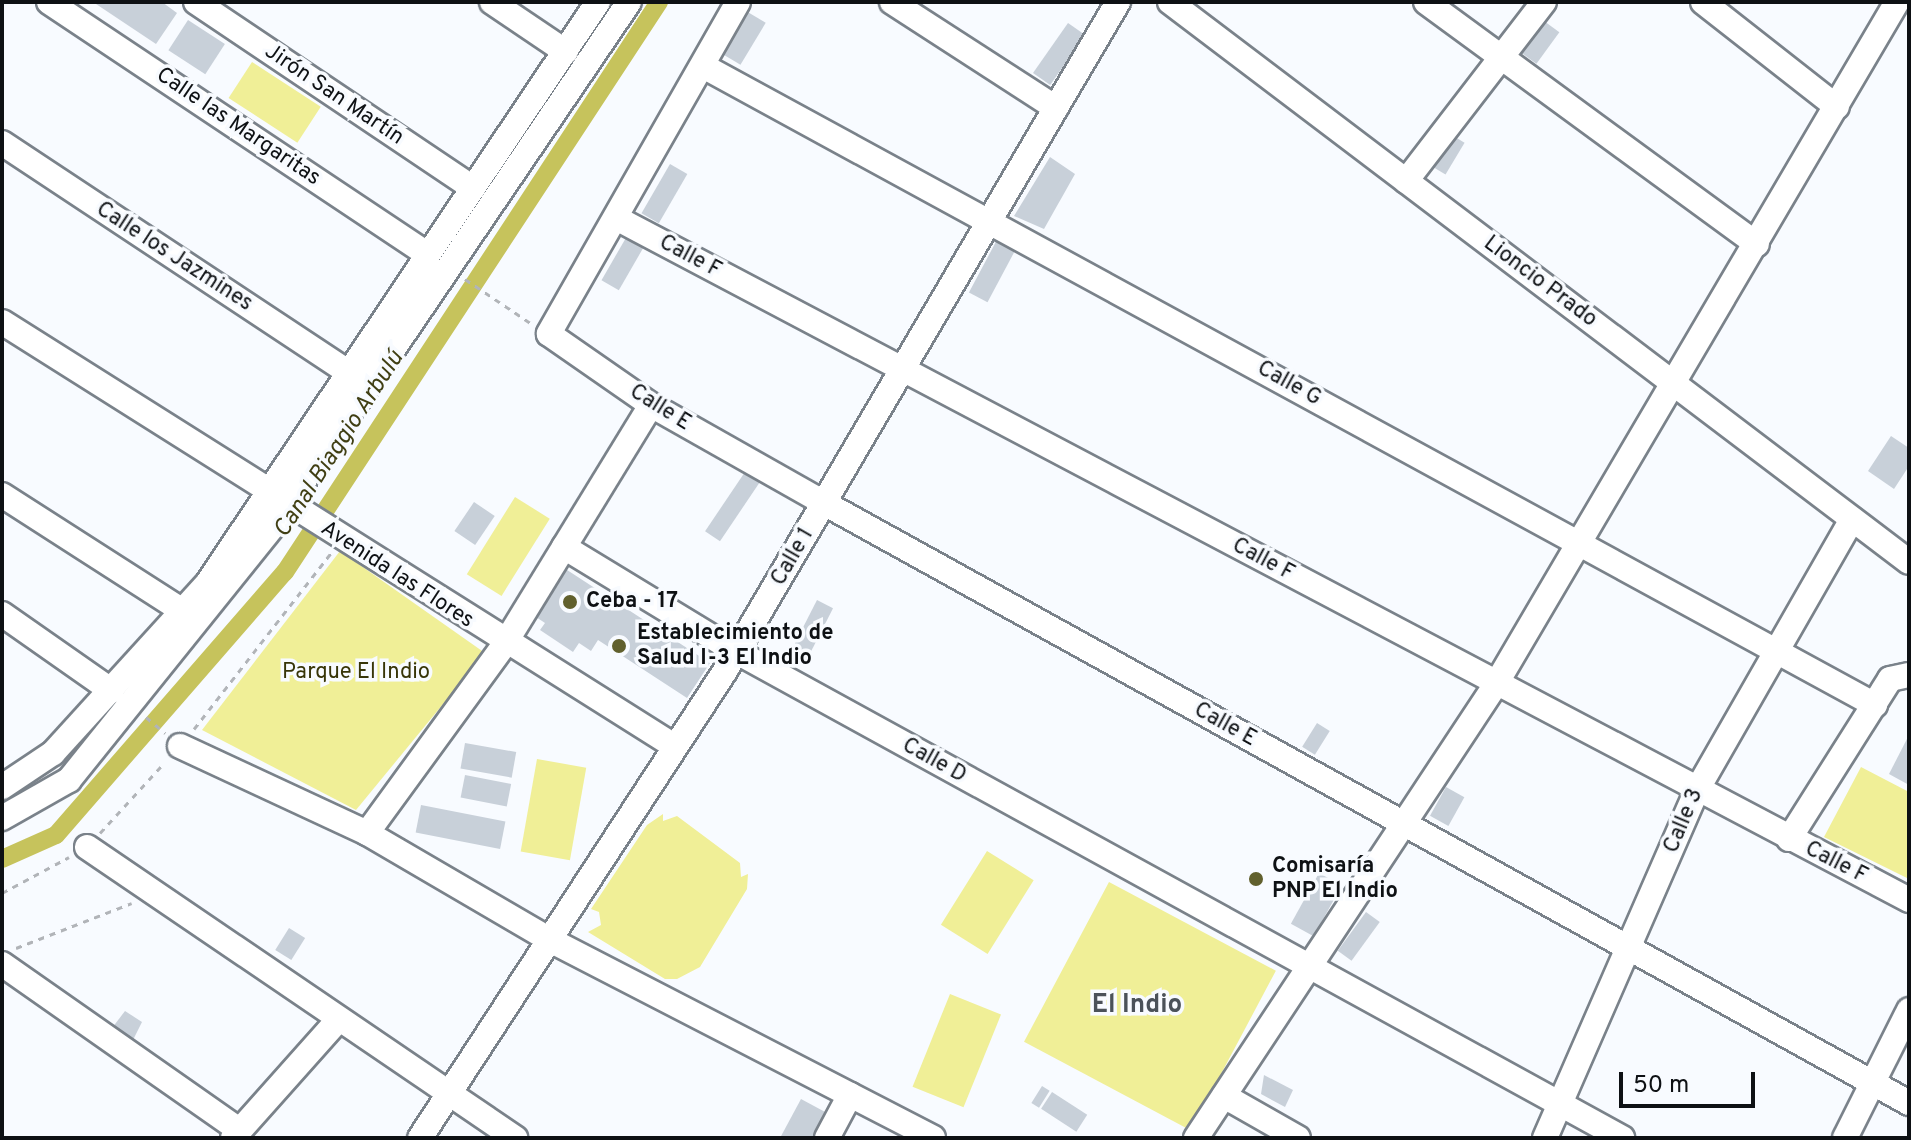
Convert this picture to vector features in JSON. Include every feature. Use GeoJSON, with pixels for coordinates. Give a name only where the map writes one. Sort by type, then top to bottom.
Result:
{"type":"FeatureCollection","features":[{"type":"Feature","properties":{"kind":"street","name":"Calle las Margaritas"},"geometry":{"type":"LineString","coordinates":[[49,2],[426,253]]}},
{"type":"Feature","properties":{"kind":"street","name":"Jirón San Martín"},"geometry":{"type":"LineString","coordinates":[[196,2],[473,188]]}},
{"type":"Feature","properties":{"kind":"street"},"geometry":{"type":"LineString","coordinates":[[492,2],[566,52]]}},
{"type":"Feature","properties":{"kind":"street"},"geometry":{"type":"LineString","coordinates":[[2,787],[53,753],[282,502],[346,371],[598,2]]}},
{"type":"Feature","properties":{"kind":"street"},"geometry":{"type":"LineString","coordinates":[[2,818],[69,780],[282,502],[629,2]]}},
{"type":"Feature","properties":{"kind":"street"},"geometry":{"type":"LineString","coordinates":[[549,334],[618,219],[738,2]]}},
{"type":"Feature","properties":{"kind":"street"},"geometry":{"type":"LineString","coordinates":[[892,2],[1056,108]]}},
{"type":"Feature","properties":{"kind":"street","name":"Calle 1"},"geometry":{"type":"LineString","coordinates":[[420,1138],[737,652],[1118,2]]}},
{"type":"Feature","properties":{"kind":"street","name":"Lioncio Prado"},"geometry":{"type":"LineString","coordinates":[[1170,2],[1909,562]]}},
{"type":"Feature","properties":{"kind":"street"},"geometry":{"type":"LineString","coordinates":[[1426,2],[1757,244]]}},
{"type":"Feature","properties":{"kind":"street"},"geometry":{"type":"LineString","coordinates":[[1406,181],[1544,2]]}},
{"type":"Feature","properties":{"kind":"street"},"geometry":{"type":"LineString","coordinates":[[1703,2],[1837,107]]}},
{"type":"Feature","properties":{"kind":"street"},"geometry":{"type":"LineString","coordinates":[[1196,1138],[1496,684],[1897,2]]}},
{"type":"Feature","properties":{"kind":"street","name":"Calle G"},"geometry":{"type":"LineString","coordinates":[[703,66],[1875,705]]}},
{"type":"Feature","properties":{"kind":"street","name":"Calle los Jazmines"},"geometry":{"type":"LineString","coordinates":[[2,143],[346,371]]}},
{"type":"Feature","properties":{"kind":"street","name":"Calle F"},"geometry":{"type":"LineString","coordinates":[[618,219],[1909,900]]}},
{"type":"Feature","properties":{"kind":"street","name":"Avenida las Flores"},"geometry":{"type":"LineString","coordinates":[[2,322],[504,645],[674,746]]}},
{"type":"Feature","properties":{"kind":"street","name":"Calle E"},"geometry":{"type":"LineString","coordinates":[[549,334],[651,405],[824,503],[1909,1103]]}},
{"type":"Feature","properties":{"kind":"street"},"geometry":{"type":"LineString","coordinates":[[367,833],[504,645],[651,405]]}},
{"type":"Feature","properties":{"kind":"street"},"geometry":{"type":"LineString","coordinates":[[2,495],[183,611]]}},
{"type":"Feature","properties":{"kind":"street","name":"Calle 3"},"geometry":{"type":"LineString","coordinates":[[1545,1138],[1697,790],[1772,649],[1852,519]]}},
{"type":"Feature","properties":{"kind":"street","name":"Calle D"},"geometry":{"type":"LineString","coordinates":[[564,547],[737,652],[1309,969],[1622,1138]]}},
{"type":"Feature","properties":{"kind":"street"},"geometry":{"type":"LineString","coordinates":[[2,614],[112,691]]}},
{"type":"Feature","properties":{"kind":"street"},"geometry":{"type":"LineString","coordinates":[[1789,839],[1890,679],[1909,675]]}},
{"type":"Feature","properties":{"kind":"street"},"geometry":{"type":"LineString","coordinates":[[176,742],[367,833],[550,940],[933,1138]]}},
{"type":"Feature","properties":{"kind":"street"},"geometry":{"type":"LineString","coordinates":[[87,847],[515,1138]]}},
{"type":"Feature","properties":{"kind":"street"},"geometry":{"type":"LineString","coordinates":[[2,964],[236,1134],[338,1020]]}},
{"type":"Feature","properties":{"kind":"street"},"geometry":{"type":"LineString","coordinates":[[1845,1138],[1909,1010]]}},
{"type":"Feature","properties":{"kind":"street"},"geometry":{"type":"LineString","coordinates":[[827,1138],[850,1095]]}},
{"type":"Feature","properties":{"kind":"street"},"geometry":{"type":"LineString","coordinates":[[1224,1096],[1298,1138]]}},
{"type":"Feature","properties":{"kind":"path"},"geometry":{"type":"LineString","coordinates":[[457,273],[549,334]]}},
{"type":"Feature","properties":{"kind":"path"},"geometry":{"type":"LineString","coordinates":[[137,709],[176,742]]}},
{"type":"Feature","properties":{"kind":"path"},"geometry":{"type":"LineString","coordinates":[[2,953],[152,890]]}},
{"type":"Feature","properties":{"kind":"green space"},"geometry":{"type":"Polygon","coordinates":[[[252,62],[321,107],[297,143],[229,98],[252,62]]]}},
{"type":"Feature","properties":{"kind":"green space"},"geometry":{"type":"Polygon","coordinates":[[[515,497],[550,519],[502,596],[467,574],[515,497]]]}},
{"type":"Feature","properties":{"kind":"green space","name":"Parque El Indio"},"geometry":{"type":"Polygon","coordinates":[[[340,551],[485,653],[356,810],[202,730],[340,551]]]}},
{"type":"Feature","properties":{"kind":"green space"},"geometry":{"type":"Polygon","coordinates":[[[537,759],[586,768],[570,860],[521,852],[537,759]]]}},
{"type":"Feature","properties":{"kind":"green space"},"geometry":{"type":"Polygon","coordinates":[[[1861,767],[1909,792],[1909,879],[1824,837],[1861,767]]]}},
{"type":"Feature","properties":{"kind":"green space"},"geometry":{"type":"Polygon","coordinates":[[[663,814],[663,821],[677,816],[740,863],[741,877],[748,874],[747,889],[700,967],[677,979],[665,979],[588,932],[601,925],[599,912],[591,909],[647,825],[663,814]]]}},
{"type":"Feature","properties":{"kind":"green space"},"geometry":{"type":"Polygon","coordinates":[[[987,851],[1034,880],[988,954],[941,925],[987,851]]]}},
{"type":"Feature","properties":{"kind":"green space"},"geometry":{"type":"Polygon","coordinates":[[[1109,882],[1276,971],[1191,1131],[1024,1042],[1109,882]]]}},
{"type":"Feature","properties":{"kind":"green space"},"geometry":{"type":"Polygon","coordinates":[[[950,994],[1001,1015],[964,1107],[913,1087],[950,994]]]}},
{"type":"Feature","properties":{"kind":"building"},"geometry":{"type":"Polygon","coordinates":[[[93,2],[162,2],[177,13],[156,44],[93,2]]]}},
{"type":"Feature","properties":{"kind":"building"},"geometry":{"type":"Polygon","coordinates":[[[746,11],[766,23],[740,65],[721,53],[746,11]]]}},
{"type":"Feature","properties":{"kind":"building"},"geometry":{"type":"Polygon","coordinates":[[[188,20],[225,44],[205,74],[168,50],[188,20]]]}},
{"type":"Feature","properties":{"kind":"building"},"geometry":{"type":"Polygon","coordinates":[[[1544,21],[1559,32],[1536,64],[1521,53],[1544,21]]]}},
{"type":"Feature","properties":{"kind":"building"},"geometry":{"type":"Polygon","coordinates":[[[1068,23],[1085,35],[1050,85],[1033,73],[1068,23]]]}},
{"type":"Feature","properties":{"kind":"building"},"geometry":{"type":"Polygon","coordinates":[[[1450,134],[1465,143],[1446,174],[1431,166],[1450,134]]]}},
{"type":"Feature","properties":{"kind":"building"},"geometry":{"type":"Polygon","coordinates":[[[1050,157],[1075,174],[1044,229],[1014,216],[1050,157]]]}},
{"type":"Feature","properties":{"kind":"building"},"geometry":{"type":"Polygon","coordinates":[[[670,164],[687,174],[659,223],[642,213],[670,164]]]}},
{"type":"Feature","properties":{"kind":"building"},"geometry":{"type":"Polygon","coordinates":[[[627,236],[644,246],[619,290],[602,280],[627,236]]]}},
{"type":"Feature","properties":{"kind":"building"},"geometry":{"type":"Polygon","coordinates":[[[999,236],[1018,246],[987,302],[969,293],[999,236]]]}},
{"type":"Feature","properties":{"kind":"building"},"geometry":{"type":"Polygon","coordinates":[[[1891,436],[1909,448],[1909,466],[1894,489],[1868,471],[1891,436]]]}},
{"type":"Feature","properties":{"kind":"building"},"geometry":{"type":"Polygon","coordinates":[[[747,469],[762,479],[720,541],[705,531],[747,469]]]}},
{"type":"Feature","properties":{"kind":"building"},"geometry":{"type":"Polygon","coordinates":[[[474,502],[495,516],[475,545],[454,531],[474,502]]]}},
{"type":"Feature","properties":{"kind":"building"},"geometry":{"type":"Polygon","coordinates":[[[564,568],[710,663],[687,698],[598,640],[591,651],[579,643],[573,652],[540,630],[545,623],[533,615],[564,568]]]}},
{"type":"Feature","properties":{"kind":"building"},"geometry":{"type":"Polygon","coordinates":[[[817,600],[833,608],[808,657],[792,649],[817,600]]]}},
{"type":"Feature","properties":{"kind":"building"},"geometry":{"type":"Polygon","coordinates":[[[1317,723],[1330,731],[1315,755],[1302,747],[1317,723]]]}},
{"type":"Feature","properties":{"kind":"building"},"geometry":{"type":"Polygon","coordinates":[[[1909,735],[1909,785],[1889,774],[1909,735]]]}},
{"type":"Feature","properties":{"kind":"building"},"geometry":{"type":"Polygon","coordinates":[[[465,743],[516,752],[512,778],[460,769],[465,743]]]}},
{"type":"Feature","properties":{"kind":"building"},"geometry":{"type":"Polygon","coordinates":[[[465,775],[511,784],[507,807],[461,798],[465,775]]]}},
{"type":"Feature","properties":{"kind":"building"},"geometry":{"type":"Polygon","coordinates":[[[1446,787],[1464,797],[1448,826],[1430,816],[1446,787]]]}},
{"type":"Feature","properties":{"kind":"building"},"geometry":{"type":"Polygon","coordinates":[[[421,805],[505,821],[500,849],[416,832],[421,805]]]}},
{"type":"Feature","properties":{"kind":"building"},"geometry":{"type":"Polygon","coordinates":[[[1319,873],[1342,886],[1314,936],[1291,924],[1319,873]]]}},
{"type":"Feature","properties":{"kind":"building"},"geometry":{"type":"Polygon","coordinates":[[[1366,912],[1380,922],[1352,961],[1338,951],[1366,912]]]}},
{"type":"Feature","properties":{"kind":"building"},"geometry":{"type":"Polygon","coordinates":[[[289,928],[305,938],[291,960],[275,950],[289,928]]]}},
{"type":"Feature","properties":{"kind":"building"},"geometry":{"type":"Polygon","coordinates":[[[125,1011],[142,1022],[131,1044],[109,1032],[125,1011]]]}},
{"type":"Feature","properties":{"kind":"building"},"geometry":{"type":"Polygon","coordinates":[[[1264,1075],[1293,1090],[1285,1107],[1261,1094],[1264,1075]]]}},
{"type":"Feature","properties":{"kind":"building"},"geometry":{"type":"Polygon","coordinates":[[[1042,1086],[1050,1091],[1039,1108],[1031,1103],[1042,1086]]]}},
{"type":"Feature","properties":{"kind":"building"},"geometry":{"type":"Polygon","coordinates":[[[1052,1092],[1087,1115],[1076,1132],[1041,1109],[1052,1092]]]}},
{"type":"Feature","properties":{"kind":"building"},"geometry":{"type":"Polygon","coordinates":[[[801,1099],[827,1113],[813,1138],[780,1138],[801,1099]]]}},
{"type":"Feature","properties":{"kind":"waterway","name":"Canal Biaggio Arbulú"},"geometry":{"type":"LineString","coordinates":[[2,859],[56,835],[285,572],[659,2]]}},
{"type":"Feature","properties":{"kind":"place","name":"Ceba - 17"},"geometry":{"type":"Point","coordinates":[570,602]}},
{"type":"Feature","properties":{"kind":"place","name":"Establecimiento de Salud I-3 El Indio"},"geometry":{"type":"Point","coordinates":[619,646]}},
{"type":"Feature","properties":{"kind":"place","name":"Comisaría PNP El Indio"},"geometry":{"type":"Point","coordinates":[1256,879]}},
{"type":"Feature","properties":{"kind":"district","name":"El Indio"},"geometry":{"type":"Point","coordinates":[1137,1006]}}]}
